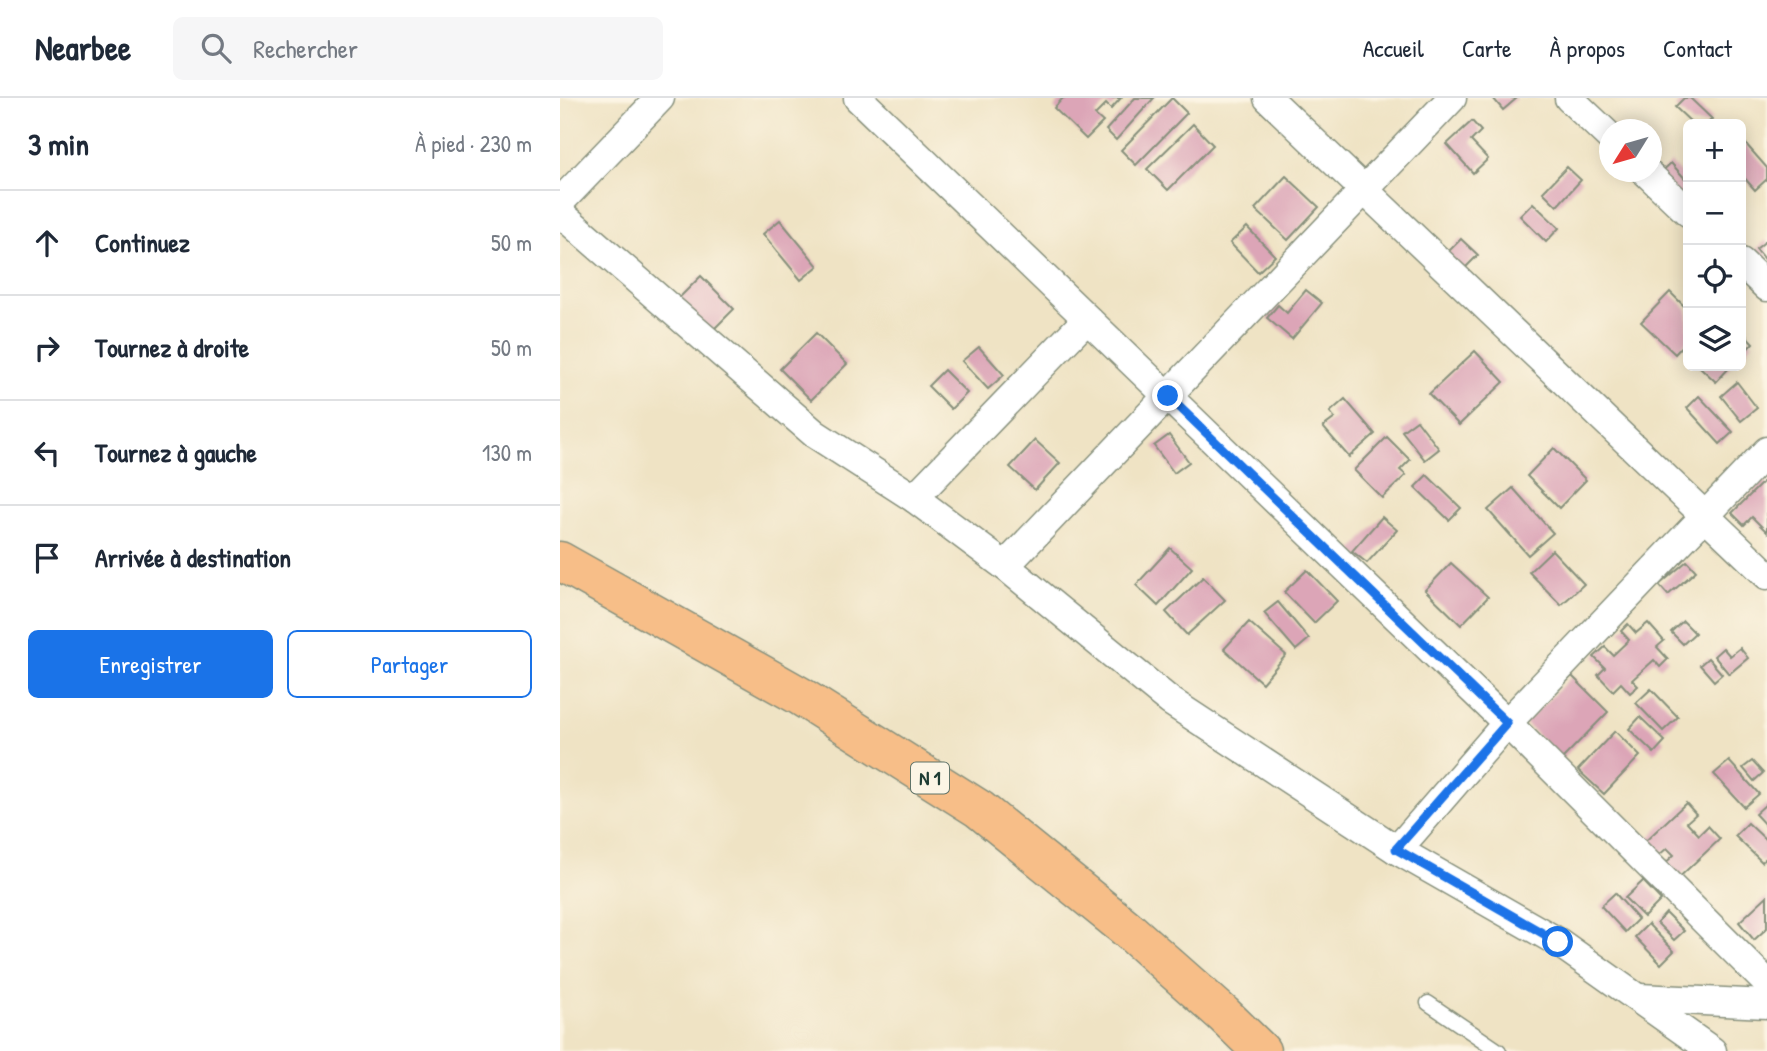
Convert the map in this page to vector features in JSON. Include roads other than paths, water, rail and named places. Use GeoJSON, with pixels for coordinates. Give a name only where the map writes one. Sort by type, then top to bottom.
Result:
{"type":"FeatureCollection","features":[{"type":"Feature","properties":{"kind":"highway","name":"N 1"},"geometry":{"type":"LineString","coordinates":[[560,561],[800,696],[979,809],[1126,928],[1261,1051]]}},
{"type":"Feature","properties":{"kind":"street"},"geometry":{"type":"LineString","coordinates":[[560,202],[660,98]]}},
{"type":"Feature","properties":{"kind":"street"},"geometry":{"type":"LineString","coordinates":[[858,98],[1507,723],[1767,983]]}},
{"type":"Feature","properties":{"kind":"street"},"geometry":{"type":"LineString","coordinates":[[1268,98],[1767,575]]}},
{"type":"Feature","properties":{"kind":"street"},"geometry":{"type":"LineString","coordinates":[[1005,566],[1452,98]]}},
{"type":"Feature","properties":{"kind":"street"},"geometry":{"type":"LineString","coordinates":[[1569,98],[1599,127]]}},
{"type":"Feature","properties":{"kind":"street"},"geometry":{"type":"LineString","coordinates":[[1656,182],[1683,207]]}},
{"type":"Feature","properties":{"kind":"street"},"geometry":{"type":"LineString","coordinates":[[560,214],[815,434],[914,498],[1005,566],[1170,701],[1396,849],[1558,942],[1712,1051]]}},
{"type":"Feature","properties":{"kind":"street"},"geometry":{"type":"LineString","coordinates":[[1746,267],[1767,287]]}},
{"type":"Feature","properties":{"kind":"street"},"geometry":{"type":"LineString","coordinates":[[914,498],[1087,319]]}},
{"type":"Feature","properties":{"kind":"street"},"geometry":{"type":"LineString","coordinates":[[1396,849],[1507,723],[1767,451]]}},
{"type":"Feature","properties":{"kind":"street"},"geometry":{"type":"LineString","coordinates":[[1639,998],[1767,1004]]}},
{"type":"Feature","properties":{"kind":"lane"},"geometry":{"type":"LineString","coordinates":[[1428,1003],[1499,1051]]}}]}
